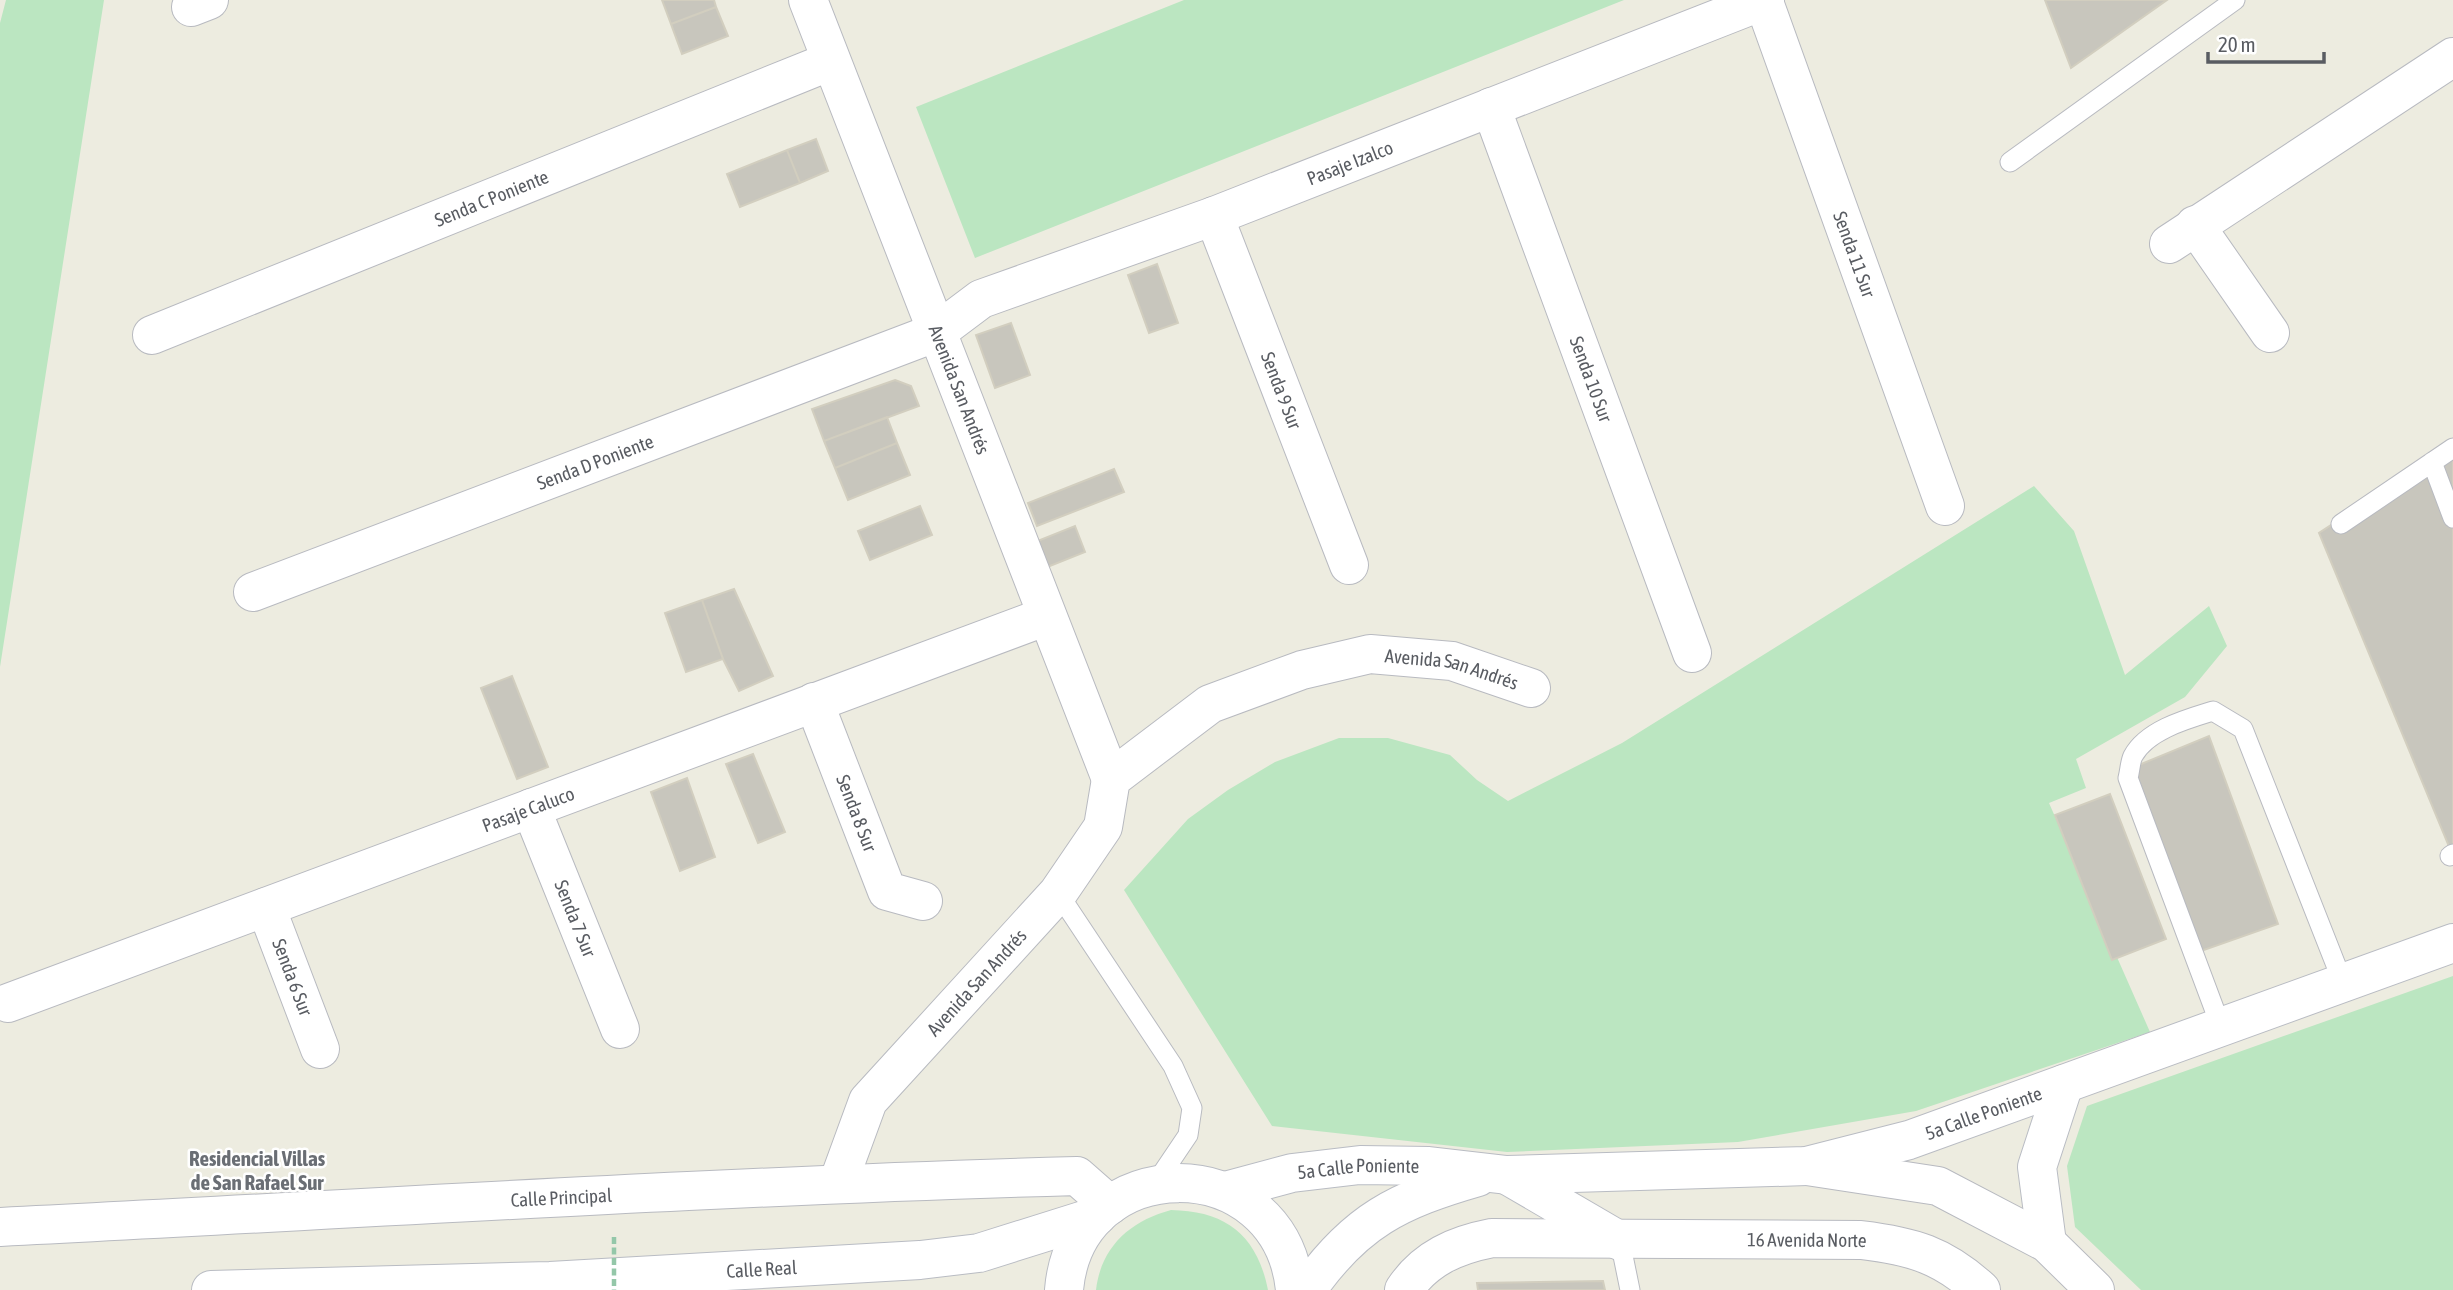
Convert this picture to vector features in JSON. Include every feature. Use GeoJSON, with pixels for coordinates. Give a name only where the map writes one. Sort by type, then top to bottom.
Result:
{"type":"FeatureCollection","features":[{"type":"Feature","properties":{"kind":"street","name":"Avenida San Andrés"},"geometry":{"type":"LineString","coordinates":[[808,0],[1111,779],[1103,827],[1058,893],[867,1101],[838,1183]]}},
{"type":"Feature","properties":{"kind":"street","name":"Pasaje Izalco"},"geometry":{"type":"LineString","coordinates":[[937,332],[981,299],[1214,216],[1765,1]]}},
{"type":"Feature","properties":{"kind":"street","name":"Senda 11 Sur"},"geometry":{"type":"LineString","coordinates":[[1765,1],[1945,506]]}},
{"type":"Feature","properties":{"kind":"street"},"geometry":{"type":"LineString","coordinates":[[2270,333],[2182,234],[2453,57]]}},
{"type":"Feature","properties":{"kind":"street","name":"Senda C Poniente"},"geometry":{"type":"LineString","coordinates":[[152,335],[831,61]]}},
{"type":"Feature","properties":{"kind":"street","name":"Senda 10 Sur"},"geometry":{"type":"LineString","coordinates":[[1491,107],[1692,653]]}},
{"type":"Feature","properties":{"kind":"street","name":"Senda 9 Sur"},"geometry":{"type":"LineString","coordinates":[[1214,216],[1349,565]]}},
{"type":"Feature","properties":{"kind":"street","name":"Senda D Poniente"},"geometry":{"type":"LineString","coordinates":[[253,592],[937,332]]}},
{"type":"Feature","properties":{"kind":"street","name":"Pasaje Caluco"},"geometry":{"type":"LineString","coordinates":[[8,1003],[1047,616]]}},
{"type":"Feature","properties":{"kind":"street","name":"Avenida San Andrés"},"geometry":{"type":"LineString","coordinates":[[1111,779],[1210,704],[1303,670],[1370,654],[1452,660],[1531,688]]}},
{"type":"Feature","properties":{"kind":"street","name":"Senda 8 Sur"},"geometry":{"type":"LineString","coordinates":[[814,702],[887,891],[923,901]]}},
{"type":"Feature","properties":{"kind":"street","name":"Senda 7 Sur"},"geometry":{"type":"LineString","coordinates":[[531,808],[620,1029]]}},
{"type":"Feature","properties":{"kind":"street","name":"Senda 6 Sur"},"geometry":{"type":"LineString","coordinates":[[266,907],[320,1049]]}},
{"type":"Feature","properties":{"kind":"street","name":"5a Calle Poniente"},"geometry":{"type":"LineString","coordinates":[[1225,1191],[1292,1173],[1360,1165],[1429,1166],[1501,1174],[1807,1166],[1909,1140],[2453,943]]}},
{"type":"Feature","properties":{"kind":"street"},"geometry":{"type":"LineString","coordinates":[[2047,1243],[2037,1167],[2064,1084]]}},
{"type":"Feature","properties":{"kind":"street"},"geometry":{"type":"LineString","coordinates":[[1807,1166],[1938,1186],[2047,1243],[2095,1290]]}},
{"type":"Feature","properties":{"kind":"street"},"geometry":{"type":"LineString","coordinates":[[1501,1174],[1620,1241]]}},
{"type":"Feature","properties":{"kind":"street","name":"5a Calle Poniente"},"geometry":{"type":"LineString","coordinates":[[1307,1290],[1331,1255],[1379,1215],[1436,1189],[1501,1174]]}},
{"type":"Feature","properties":{"kind":"street","name":"Calle Principal"},"geometry":{"type":"LineString","coordinates":[[0,1227],[838,1183],[1077,1176],[1103,1211]]}},
{"type":"Feature","properties":{"kind":"street"},"geometry":{"type":"LineString","coordinates":[[1155,1184],[1190,1182],[1225,1191],[1255,1209],[1278,1236],[1292,1269],[1295,1290]]}},
{"type":"Feature","properties":{"kind":"street","name":"Calle Real"},"geometry":{"type":"LineString","coordinates":[[211,1290],[550,1281],[920,1260],[979,1252],[1103,1211],[1155,1184]]}},
{"type":"Feature","properties":{"kind":"street"},"geometry":{"type":"LineString","coordinates":[[1063,1290],[1072,1253],[1103,1211]]}},
{"type":"Feature","properties":{"kind":"street","name":"16 Avenida Norte"},"geometry":{"type":"LineString","coordinates":[[1404,1290],[1420,1269],[1436,1257],[1473,1241],[1492,1238],[1620,1241],[1861,1240],[1890,1243],[1940,1257],[1981,1290]]}},
{"type":"Feature","properties":{"kind":"lane"},"geometry":{"type":"LineString","coordinates":[[2010,162],[2235,0]]}},
{"type":"Feature","properties":{"kind":"lane"},"geometry":{"type":"LineString","coordinates":[[2341,524],[2453,449]]}},
{"type":"Feature","properties":{"kind":"lane"},"geometry":{"type":"LineString","coordinates":[[2432,462],[2453,518]]}},
{"type":"Feature","properties":{"kind":"lane"},"geometry":{"type":"LineString","coordinates":[[2221,1027],[2128,778],[2133,757],[2148,738],[2187,719],[2213,711],[2243,729],[2343,983]]}},
{"type":"Feature","properties":{"kind":"lane"},"geometry":{"type":"LineString","coordinates":[[1058,893],[1173,1066],[1192,1108],[1188,1135],[1155,1184]]}},
{"type":"Feature","properties":{"kind":"lane"},"geometry":{"type":"LineString","coordinates":[[1620,1241],[1630,1290]]}},
{"type":"Feature","properties":{"kind":"path"},"geometry":{"type":"LineString","coordinates":[[614,1237],[614,1290]]}},
{"type":"Feature","properties":{"kind":"green space"},"geometry":{"type":"Polygon","coordinates":[[[6,0],[104,0],[0,667],[0,23],[6,0]]]}},
{"type":"Feature","properties":{"kind":"green space"},"geometry":{"type":"Polygon","coordinates":[[[1184,0],[1624,0],[975,258],[916,107],[1184,0]]]}},
{"type":"Feature","properties":{"kind":"green space"},"geometry":{"type":"Polygon","coordinates":[[[2034,486],[2074,531],[2125,675],[2209,606],[2227,646],[2185,697],[2076,759],[2086,788],[2049,803],[2150,1032],[1916,1111],[1738,1142],[1507,1152],[1272,1126],[1124,890],[1188,819],[1228,790],[1275,762],[1339,738],[1388,738],[1450,755],[1477,780],[1508,801],[1622,743],[2034,486]]]}},
{"type":"Feature","properties":{"kind":"green space"},"geometry":{"type":"Polygon","coordinates":[[[2453,976],[2453,1290],[2141,1290],[2075,1227],[2067,1166],[2087,1106],[2453,976]]]}},
{"type":"Feature","properties":{"kind":"green space"},"geometry":{"type":"Polygon","coordinates":[[[1171,1210],[1208,1215],[1236,1230],[1256,1254],[1268,1290],[1096,1290],[1104,1261],[1120,1238],[1143,1221],[1171,1210]]]}},
{"type":"Feature","properties":{"kind":"building"},"geometry":{"type":"Polygon","coordinates":[[[662,0],[714,0],[716,7],[671,24],[662,0]]]}},
{"type":"Feature","properties":{"kind":"building"},"geometry":{"type":"Polygon","coordinates":[[[2045,0],[2167,0],[2071,68],[2045,0]]]}},
{"type":"Feature","properties":{"kind":"building"},"geometry":{"type":"Polygon","coordinates":[[[716,7],[728,36],[682,54],[671,24],[716,7]]]}},
{"type":"Feature","properties":{"kind":"building"},"geometry":{"type":"Polygon","coordinates":[[[816,139],[828,171],[800,183],[787,150],[816,139]]]}},
{"type":"Feature","properties":{"kind":"building"},"geometry":{"type":"Polygon","coordinates":[[[787,150],[800,183],[740,207],[727,174],[787,150]]]}},
{"type":"Feature","properties":{"kind":"building"},"geometry":{"type":"Polygon","coordinates":[[[1157,264],[1178,323],[1149,333],[1128,275],[1157,264]]]}},
{"type":"Feature","properties":{"kind":"building"},"geometry":{"type":"Polygon","coordinates":[[[1011,323],[1030,375],[995,388],[976,335],[1011,323]]]}},
{"type":"Feature","properties":{"kind":"building"},"geometry":{"type":"Polygon","coordinates":[[[895,380],[911,386],[919,406],[824,441],[812,409],[895,380]]]}},
{"type":"Feature","properties":{"kind":"building"},"geometry":{"type":"Polygon","coordinates":[[[887,417],[897,443],[835,468],[824,441],[887,417]]]}},
{"type":"Feature","properties":{"kind":"building"},"geometry":{"type":"Polygon","coordinates":[[[897,443],[910,475],[848,500],[835,468],[897,443]]]}},
{"type":"Feature","properties":{"kind":"building"},"geometry":{"type":"Polygon","coordinates":[[[2453,445],[2453,856],[2319,533],[2453,445]]]}},
{"type":"Feature","properties":{"kind":"building"},"geometry":{"type":"Polygon","coordinates":[[[1114,469],[1124,492],[1037,526],[1028,503],[1114,469]]]}},
{"type":"Feature","properties":{"kind":"building"},"geometry":{"type":"Polygon","coordinates":[[[920,506],[932,535],[870,560],[858,531],[920,506]]]}},
{"type":"Feature","properties":{"kind":"building"},"geometry":{"type":"Polygon","coordinates":[[[1075,526],[1085,552],[1045,568],[1035,542],[1075,526]]]}},
{"type":"Feature","properties":{"kind":"building"},"geometry":{"type":"Polygon","coordinates":[[[734,589],[773,676],[739,691],[723,659],[702,600],[734,589]]]}},
{"type":"Feature","properties":{"kind":"building"},"geometry":{"type":"Polygon","coordinates":[[[702,600],[723,659],[686,672],[665,613],[702,600]]]}},
{"type":"Feature","properties":{"kind":"building"},"geometry":{"type":"Polygon","coordinates":[[[512,676],[548,767],[517,779],[481,688],[512,676]]]}},
{"type":"Feature","properties":{"kind":"building"},"geometry":{"type":"Polygon","coordinates":[[[2209,736],[2278,924],[2201,951],[2134,767],[2209,736]]]}},
{"type":"Feature","properties":{"kind":"building"},"geometry":{"type":"Polygon","coordinates":[[[753,754],[785,832],[758,843],[726,764],[753,754]]]}},
{"type":"Feature","properties":{"kind":"building"},"geometry":{"type":"Polygon","coordinates":[[[687,778],[715,857],[680,871],[651,792],[687,778]]]}},
{"type":"Feature","properties":{"kind":"building"},"geometry":{"type":"Polygon","coordinates":[[[2110,794],[2166,939],[2112,960],[2055,815],[2110,794]]]}},
{"type":"Feature","properties":{"kind":"building"},"geometry":{"type":"Polygon","coordinates":[[[1603,1281],[1605,1290],[1478,1290],[1477,1283],[1603,1281]]]}},
{"type":"Feature","properties":{"kind":"district","name":"Residencial Villas de San Rafael Sur"},"geometry":{"type":"Point","coordinates":[257,1170]}}]}
